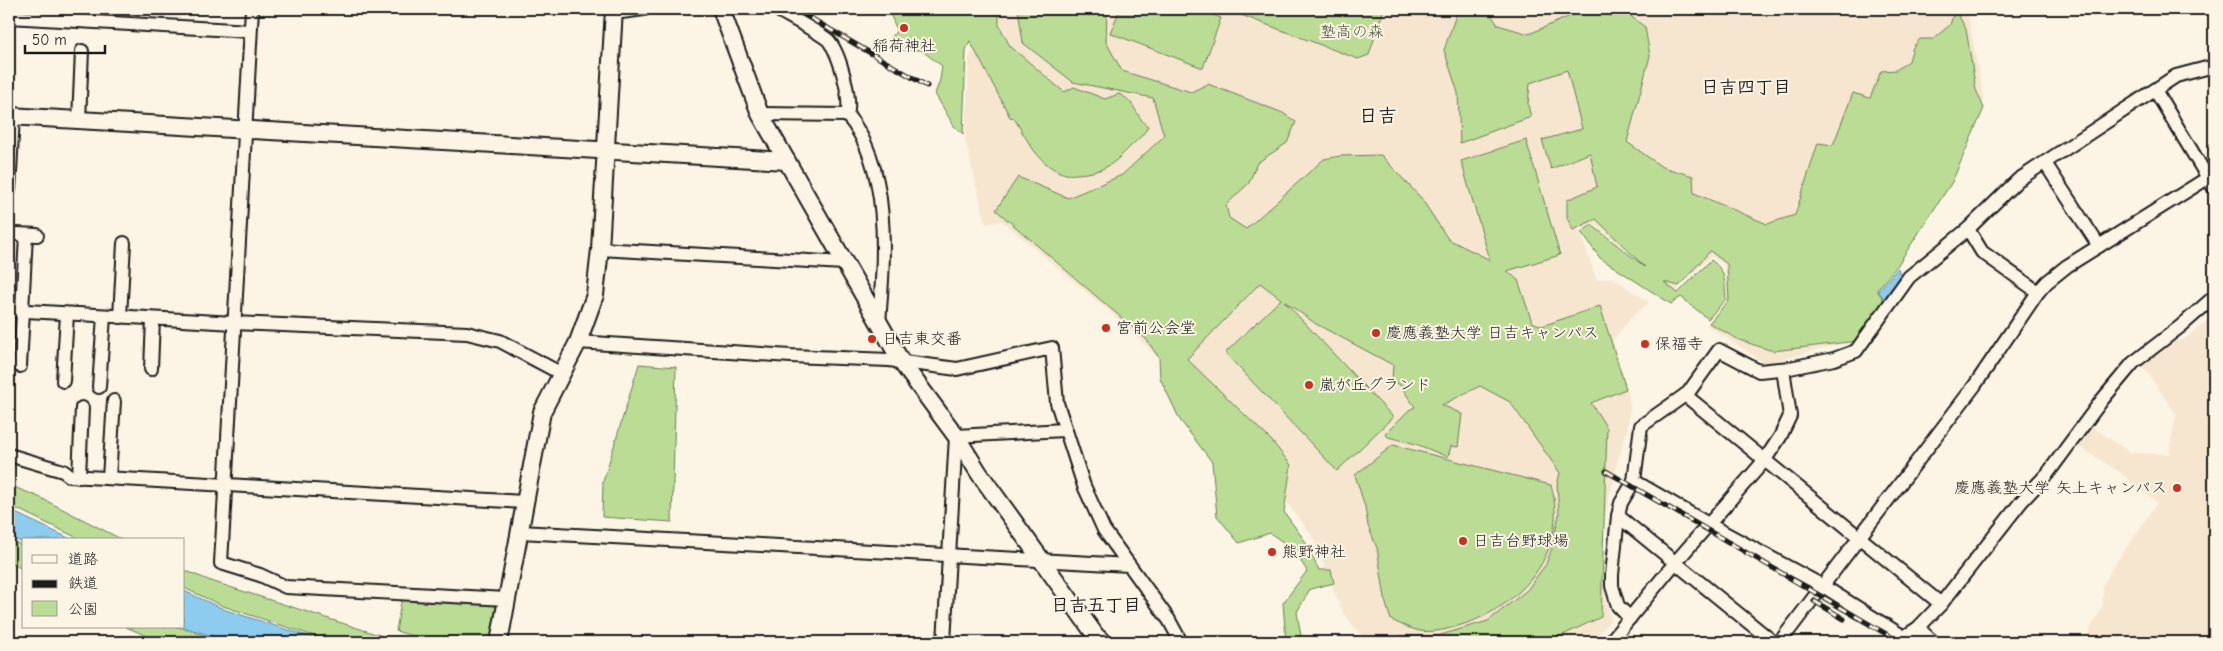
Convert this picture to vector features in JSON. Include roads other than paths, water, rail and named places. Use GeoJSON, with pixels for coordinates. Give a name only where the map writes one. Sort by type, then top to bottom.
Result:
{"type":"FeatureCollection","features":[{"type":"Feature","properties":{"kind":"street"},"geometry":{"type":"LineString","coordinates":[[252,9],[221,563],[286,587],[506,599]]}},
{"type":"Feature","properties":{"kind":"street"},"geometry":{"type":"LineString","coordinates":[[499,642],[542,412],[578,342],[596,295],[614,11],[644,9]]}},
{"type":"Feature","properties":{"kind":"street"},"geometry":{"type":"LineString","coordinates":[[721,9],[760,114],[902,363],[956,436],[979,473],[1096,636],[1103,642]]}},
{"type":"Feature","properties":{"kind":"street"},"geometry":{"type":"LineString","coordinates":[[776,9],[829,40],[845,76],[850,108],[847,115]]}},
{"type":"Feature","properties":{"kind":"street"},"geometry":{"type":"LineString","coordinates":[[9,17],[250,31]]}},
{"type":"Feature","properties":{"kind":"street"},"geometry":{"type":"LineString","coordinates":[[78,120],[79,57]]}},
{"type":"Feature","properties":{"kind":"street"},"geometry":{"type":"LineString","coordinates":[[1630,618],[1618,606],[1612,586],[1618,516],[1621,503],[1634,482],[1641,426],[1685,394],[1719,350],[1759,371],[1783,369],[1834,359],[1856,351],[1909,277],[1968,229],[2018,180],[2176,76],[2214,66]]}},
{"type":"Feature","properties":{"kind":"street"},"geometry":{"type":"LineString","coordinates":[[1780,642],[1976,385],[2038,292],[2047,282],[2067,266],[2099,246],[2212,180],[2155,90]]}},
{"type":"Feature","properties":{"kind":"street"},"geometry":{"type":"LineString","coordinates":[[760,114],[847,115]]}},
{"type":"Feature","properties":{"kind":"street"},"geometry":{"type":"LineString","coordinates":[[847,115],[870,155],[878,195],[884,252],[879,323]]}},
{"type":"Feature","properties":{"kind":"street"},"geometry":{"type":"LineString","coordinates":[[9,190],[11,116],[787,161]]}},
{"type":"Feature","properties":{"kind":"street"},"geometry":{"type":"LineString","coordinates":[[2045,163],[2099,246]]}},
{"type":"Feature","properties":{"kind":"street"},"geometry":{"type":"LineString","coordinates":[[1968,229],[1982,252],[2038,292]]}},
{"type":"Feature","properties":{"kind":"street"},"geometry":{"type":"LineString","coordinates":[[20,366],[27,234]]}},
{"type":"Feature","properties":{"kind":"street"},"geometry":{"type":"LineString","coordinates":[[600,249],[844,263]]}},
{"type":"Feature","properties":{"kind":"street"},"geometry":{"type":"LineString","coordinates":[[120,317],[125,251]]}},
{"type":"Feature","properties":{"kind":"street"},"geometry":{"type":"LineString","coordinates":[[1634,482],[1823,586],[1900,640],[1918,628],[1941,604],[2021,502],[2048,473],[2102,400],[2133,363],[2181,326],[2214,297]]}},
{"type":"Feature","properties":{"kind":"street"},"geometry":{"type":"LineString","coordinates":[[9,310],[153,319],[467,333],[500,341],[562,374]]}},
{"type":"Feature","properties":{"kind":"street"},"geometry":{"type":"LineString","coordinates":[[63,381],[67,314]]}},
{"type":"Feature","properties":{"kind":"street"},"geometry":{"type":"LineString","coordinates":[[99,387],[104,316]]}},
{"type":"Feature","properties":{"kind":"street"},"geometry":{"type":"LineString","coordinates":[[151,370],[153,319]]}},
{"type":"Feature","properties":{"kind":"street"},"geometry":{"type":"LineString","coordinates":[[578,342],[791,356],[889,360],[957,369],[1052,348],[1057,403],[1064,430],[1084,486],[1104,530],[1169,620],[1181,642]]}},
{"type":"Feature","properties":{"kind":"street"},"geometry":{"type":"LineString","coordinates":[[1610,642],[1674,564],[1764,461],[1787,425],[1790,416],[1783,369]]}},
{"type":"Feature","properties":{"kind":"street"},"geometry":{"type":"LineString","coordinates":[[1685,394],[1764,461],[1941,604]]}},
{"type":"Feature","properties":{"kind":"street"},"geometry":{"type":"LineString","coordinates":[[109,478],[114,401]]}},
{"type":"Feature","properties":{"kind":"street"},"geometry":{"type":"LineString","coordinates":[[79,477],[82,408]]}},
{"type":"Feature","properties":{"kind":"street"},"geometry":{"type":"LineString","coordinates":[[956,436],[1064,430]]}},
{"type":"Feature","properties":{"kind":"street"},"geometry":{"type":"LineString","coordinates":[[944,642],[956,436]]}},
{"type":"Feature","properties":{"kind":"street"},"geometry":{"type":"LineString","coordinates":[[9,455],[63,471],[70,476],[79,477],[524,502]]}},
{"type":"Feature","properties":{"kind":"street"},"geometry":{"type":"LineString","coordinates":[[1618,516],[1674,564],[1773,642]]}},
{"type":"Feature","properties":{"kind":"street"},"geometry":{"type":"LineString","coordinates":[[520,532],[949,557],[1129,565]]}},
{"type":"Feature","properties":{"kind":"street"},"geometry":{"type":"LineString","coordinates":[[1918,628],[1933,642]]}},
{"type":"Feature","properties":{"kind":"water"},"geometry":{"type":"Polygon","coordinates":[[[1898,268],[1902,281],[1887,302],[1878,291],[1898,268]]]}},
{"type":"Feature","properties":{"kind":"water"},"geometry":{"type":"Polygon","coordinates":[[[9,510],[69,538],[22,538],[22,543],[9,536],[9,510]]]}},
{"type":"Feature","properties":{"kind":"water"},"geometry":{"type":"Polygon","coordinates":[[[185,591],[226,610],[326,642],[232,642],[185,628],[185,591]]]}},
{"type":"Feature","properties":{"kind":"railway"},"geometry":{"type":"LineString","coordinates":[[795,9],[927,86]]}},
{"type":"Feature","properties":{"kind":"railway"},"geometry":{"type":"LineString","coordinates":[[1606,471],[1900,642]]}},
{"type":"Feature","properties":{"kind":"railway"},"geometry":{"type":"LineString","coordinates":[[1814,601],[1844,619]]}},
{"type":"Feature","properties":{"kind":"place","name":"稲荷神社"},"geometry":{"type":"Point","coordinates":[904,28]}},
{"type":"Feature","properties":{"kind":"place","name":"宮前公会堂"},"geometry":{"type":"Point","coordinates":[1106,328]}},
{"type":"Feature","properties":{"kind":"place","name":"慶應義塾大学 日吉キャンパス"},"geometry":{"type":"Point","coordinates":[1376,333]}},
{"type":"Feature","properties":{"kind":"place","name":"日吉東交番"},"geometry":{"type":"Point","coordinates":[872,339]}},
{"type":"Feature","properties":{"kind":"place","name":"保福寺"},"geometry":{"type":"Point","coordinates":[1645,344]}},
{"type":"Feature","properties":{"kind":"place","name":"嵐が丘グランド"},"geometry":{"type":"Point","coordinates":[1309,385]}},
{"type":"Feature","properties":{"kind":"place","name":"慶應義塾大学 矢上キャンパス"},"geometry":{"type":"Point","coordinates":[2177,488]}},
{"type":"Feature","properties":{"kind":"place","name":"日吉台野球場"},"geometry":{"type":"Point","coordinates":[1463,541]}},
{"type":"Feature","properties":{"kind":"place","name":"熊野神社"},"geometry":{"type":"Point","coordinates":[1272,552]}},
{"type":"Feature","properties":{"kind":"district","name":"日吉四丁目"},"geometry":{"type":"Point","coordinates":[1746,87]}},
{"type":"Feature","properties":{"kind":"district","name":"日吉"},"geometry":{"type":"Point","coordinates":[1378,116]}},
{"type":"Feature","properties":{"kind":"district","name":"日吉五丁目"},"geometry":{"type":"Point","coordinates":[1096,605]}},
{"type":"Feature","properties":{"kind":"park label","name":"塾高の森"},"geometry":{"type":"Point","coordinates":[1352,32]}}]}
